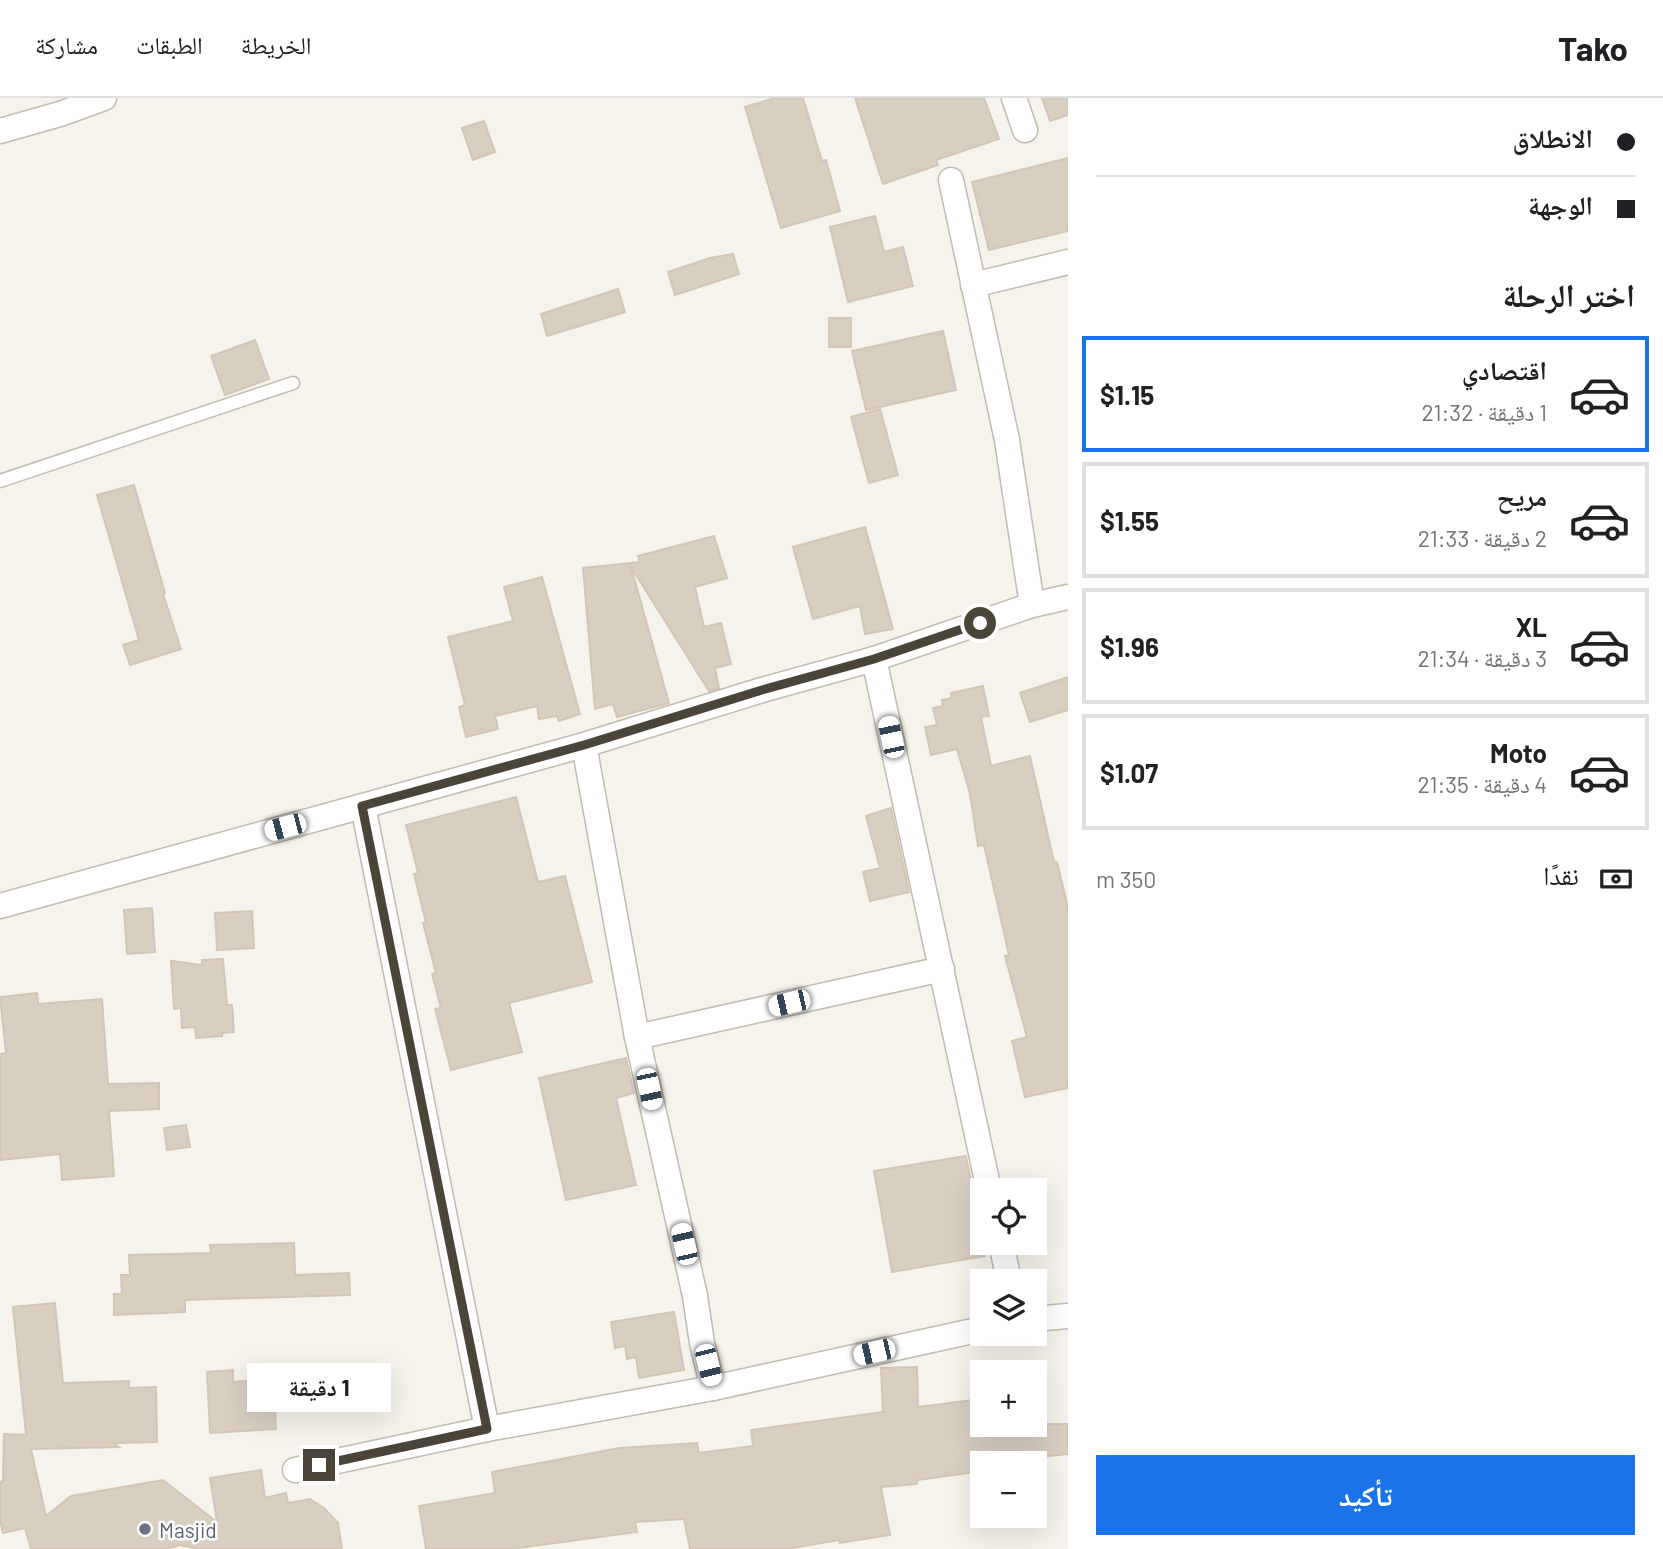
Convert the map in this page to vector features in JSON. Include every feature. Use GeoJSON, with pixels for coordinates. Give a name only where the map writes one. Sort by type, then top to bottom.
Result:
{"type":"FeatureCollection","features":[{"type":"Feature","properties":{"kind":"street"},"geometry":{"type":"LineString","coordinates":[[0,131],[104,98]]}},
{"type":"Feature","properties":{"kind":"street"},"geometry":{"type":"LineString","coordinates":[[1014,98],[1025,130]]}},
{"type":"Feature","properties":{"kind":"street"},"geometry":{"type":"LineString","coordinates":[[951,180],[1007,440],[1032,605]]}},
{"type":"Feature","properties":{"kind":"street"},"geometry":{"type":"LineString","coordinates":[[972,285],[1068,261]]}},
{"type":"Feature","properties":{"kind":"street"},"geometry":{"type":"LineString","coordinates":[[0,906],[584,745],[762,690],[874,659],[1032,605],[1068,597]]}},
{"type":"Feature","properties":{"kind":"street"},"geometry":{"type":"LineString","coordinates":[[874,659],[986,1178]]}},
{"type":"Feature","properties":{"kind":"street"},"geometry":{"type":"LineString","coordinates":[[584,745],[638,1037],[713,1388]]}},
{"type":"Feature","properties":{"kind":"street"},"geometry":{"type":"LineString","coordinates":[[362,806],[487,1429]]}},
{"type":"Feature","properties":{"kind":"street"},"geometry":{"type":"LineString","coordinates":[[638,1037],[942,969]]}},
{"type":"Feature","properties":{"kind":"street"},"geometry":{"type":"LineString","coordinates":[[1047,1317],[1068,1315]]}},
{"type":"Feature","properties":{"kind":"street"},"geometry":{"type":"LineString","coordinates":[[295,1470],[487,1429],[713,1388],[970,1332]]}},
{"type":"Feature","properties":{"kind":"lane"},"geometry":{"type":"LineString","coordinates":[[0,481],[293,383]]}},
{"type":"Feature","properties":{"kind":"building"},"geometry":{"type":"Polygon","coordinates":[[[775,98],[803,98],[822,161],[826,160],[840,211],[781,228],[745,107],[775,98]]]}},
{"type":"Feature","properties":{"kind":"building"},"geometry":{"type":"Polygon","coordinates":[[[855,98],[984,98],[999,139],[936,160],[938,165],[883,184],[855,98]]]}},
{"type":"Feature","properties":{"kind":"building"},"geometry":{"type":"Polygon","coordinates":[[[1042,98],[1068,98],[1068,115],[1050,121],[1042,98]]]}},
{"type":"Feature","properties":{"kind":"building"},"geometry":{"type":"Polygon","coordinates":[[[484,121],[495,152],[473,160],[462,128],[484,121]]]}},
{"type":"Feature","properties":{"kind":"building"},"geometry":{"type":"Polygon","coordinates":[[[1068,158],[1068,231],[989,250],[972,182],[1068,158]]]}},
{"type":"Feature","properties":{"kind":"building"},"geometry":{"type":"Polygon","coordinates":[[[875,216],[884,252],[903,247],[913,286],[848,302],[830,227],[875,216]]]}},
{"type":"Feature","properties":{"kind":"building"},"geometry":{"type":"Polygon","coordinates":[[[733,254],[739,274],[675,295],[668,272],[710,258],[733,254]]]}},
{"type":"Feature","properties":{"kind":"building"},"geometry":{"type":"Polygon","coordinates":[[[618,289],[625,312],[547,336],[541,314],[618,289]]]}},
{"type":"Feature","properties":{"kind":"building"},"geometry":{"type":"Polygon","coordinates":[[[829,318],[851,318],[851,347],[829,347],[829,318]]]}},
{"type":"Feature","properties":{"kind":"building"},"geometry":{"type":"Polygon","coordinates":[[[943,331],[956,390],[866,410],[852,351],[943,331]]]}},
{"type":"Feature","properties":{"kind":"building"},"geometry":{"type":"Polygon","coordinates":[[[255,340],[269,379],[225,395],[211,356],[255,340]]]}},
{"type":"Feature","properties":{"kind":"building"},"geometry":{"type":"Polygon","coordinates":[[[880,409],[898,475],[869,483],[851,417],[880,409]]]}},
{"type":"Feature","properties":{"kind":"building"},"geometry":{"type":"Polygon","coordinates":[[[134,485],[165,593],[163,594],[181,649],[130,665],[123,645],[139,640],[97,495],[134,485]]]}},
{"type":"Feature","properties":{"kind":"building"},"geometry":{"type":"Polygon","coordinates":[[[865,527],[893,629],[865,634],[860,606],[813,619],[793,547],[865,527]]]}},
{"type":"Feature","properties":{"kind":"building"},"geometry":{"type":"Polygon","coordinates":[[[714,536],[727,578],[695,587],[704,627],[721,623],[731,664],[715,668],[719,688],[709,691],[631,567],[669,703],[617,717],[613,704],[595,709],[583,568],[640,562],[638,556],[714,536]]]}},
{"type":"Feature","properties":{"kind":"building"},"geometry":{"type":"Polygon","coordinates":[[[542,577],[580,714],[559,721],[557,716],[539,719],[537,706],[495,716],[498,729],[466,737],[459,707],[465,705],[448,637],[513,621],[504,587],[542,577]]]}},
{"type":"Feature","properties":{"kind":"building"},"geometry":{"type":"Polygon","coordinates":[[[1068,677],[1068,710],[1030,722],[1020,693],[1068,677]]]}},
{"type":"Feature","properties":{"kind":"building"},"geometry":{"type":"Polygon","coordinates":[[[983,686],[989,716],[981,717],[991,766],[1030,756],[1054,862],[1057,862],[1068,908],[1068,1088],[1025,1097],[1012,1041],[1027,1037],[1005,956],[1009,955],[984,845],[978,846],[970,794],[957,749],[931,755],[925,727],[937,725],[933,708],[943,706],[942,700],[952,698],[951,693],[983,686]]]}},
{"type":"Feature","properties":{"kind":"building"},"geometry":{"type":"Polygon","coordinates":[[[516,797],[538,882],[565,876],[592,982],[509,1003],[522,1052],[451,1070],[435,1009],[441,1008],[432,974],[436,973],[423,923],[426,923],[414,874],[418,873],[406,825],[516,797]]]}},
{"type":"Feature","properties":{"kind":"building"},"geometry":{"type":"Polygon","coordinates":[[[891,808],[909,892],[870,901],[863,872],[880,868],[866,816],[891,808]]]}},
{"type":"Feature","properties":{"kind":"building"},"geometry":{"type":"Polygon","coordinates":[[[152,908],[155,952],[127,954],[124,910],[152,908]]]}},
{"type":"Feature","properties":{"kind":"building"},"geometry":{"type":"Polygon","coordinates":[[[252,911],[254,948],[217,950],[215,913],[252,911]]]}},
{"type":"Feature","properties":{"kind":"building"},"geometry":{"type":"Polygon","coordinates":[[[223,959],[227,1005],[232,1005],[234,1032],[196,1038],[195,1027],[182,1028],[181,1008],[174,1009],[171,961],[202,965],[202,960],[223,959]]]}},
{"type":"Feature","properties":{"kind":"building"},"geometry":{"type":"Polygon","coordinates":[[[37,993],[38,1004],[102,999],[108,1084],[159,1083],[159,1109],[109,1111],[114,1176],[62,1180],[60,1154],[0,1160],[0,1054],[6,1053],[0,997],[37,993]]]}},
{"type":"Feature","properties":{"kind":"building"},"geometry":{"type":"Polygon","coordinates":[[[626,1058],[634,1093],[616,1098],[636,1185],[566,1200],[539,1078],[626,1058]]]}},
{"type":"Feature","properties":{"kind":"building"},"geometry":{"type":"Polygon","coordinates":[[[186,1125],[190,1147],[167,1150],[164,1128],[186,1125]]]}},
{"type":"Feature","properties":{"kind":"building"},"geometry":{"type":"Polygon","coordinates":[[[966,1156],[970,1178],[970,1255],[985,1256],[892,1272],[874,1171],[966,1156]]]}},
{"type":"Feature","properties":{"kind":"building"},"geometry":{"type":"Polygon","coordinates":[[[294,1243],[295,1275],[349,1273],[350,1295],[185,1300],[185,1312],[114,1315],[114,1294],[122,1294],[121,1275],[130,1275],[129,1255],[211,1253],[210,1245],[294,1243]]]}},
{"type":"Feature","properties":{"kind":"building"},"geometry":{"type":"Polygon","coordinates":[[[55,1303],[63,1383],[129,1381],[129,1388],[156,1387],[157,1442],[114,1443],[119,1447],[31,1449],[46,1516],[71,1496],[163,1480],[217,1522],[210,1478],[261,1470],[265,1498],[286,1493],[288,1503],[310,1499],[324,1508],[338,1523],[342,1549],[199,1549],[180,1545],[167,1549],[31,1549],[25,1528],[3,1533],[0,1520],[0,1482],[3,1481],[4,1434],[26,1435],[13,1307],[55,1303]]]}},
{"type":"Feature","properties":{"kind":"building"},"geometry":{"type":"Polygon","coordinates":[[[674,1312],[684,1370],[639,1378],[636,1357],[627,1359],[625,1346],[615,1348],[611,1322],[674,1312]]]}},
{"type":"Feature","properties":{"kind":"building"},"geometry":{"type":"Polygon","coordinates":[[[917,1367],[918,1407],[970,1400],[970,1437],[1047,1437],[1047,1424],[1068,1424],[1068,1454],[1047,1456],[1047,1451],[970,1451],[970,1473],[917,1480],[917,1484],[881,1487],[890,1535],[840,1543],[839,1540],[787,1549],[690,1549],[684,1519],[635,1522],[637,1532],[511,1549],[426,1549],[419,1506],[495,1493],[492,1472],[619,1448],[697,1443],[699,1453],[753,1446],[751,1430],[883,1412],[881,1368],[917,1367]]]}},
{"type":"Feature","properties":{"kind":"building"},"geometry":{"type":"Polygon","coordinates":[[[233,1370],[233,1382],[273,1379],[276,1429],[210,1433],[207,1372],[233,1370]]]}},
{"type":"Feature","properties":{"kind":"place","name":"Masjid"},"geometry":{"type":"Point","coordinates":[145,1529]}},
{"type":"Feature","properties":{"kind":"route"},"geometry":{"type":"LineString","coordinates":[[319,1465],[487,1429],[362,806],[584,745],[762,690],[874,659],[980,623]]}}]}
